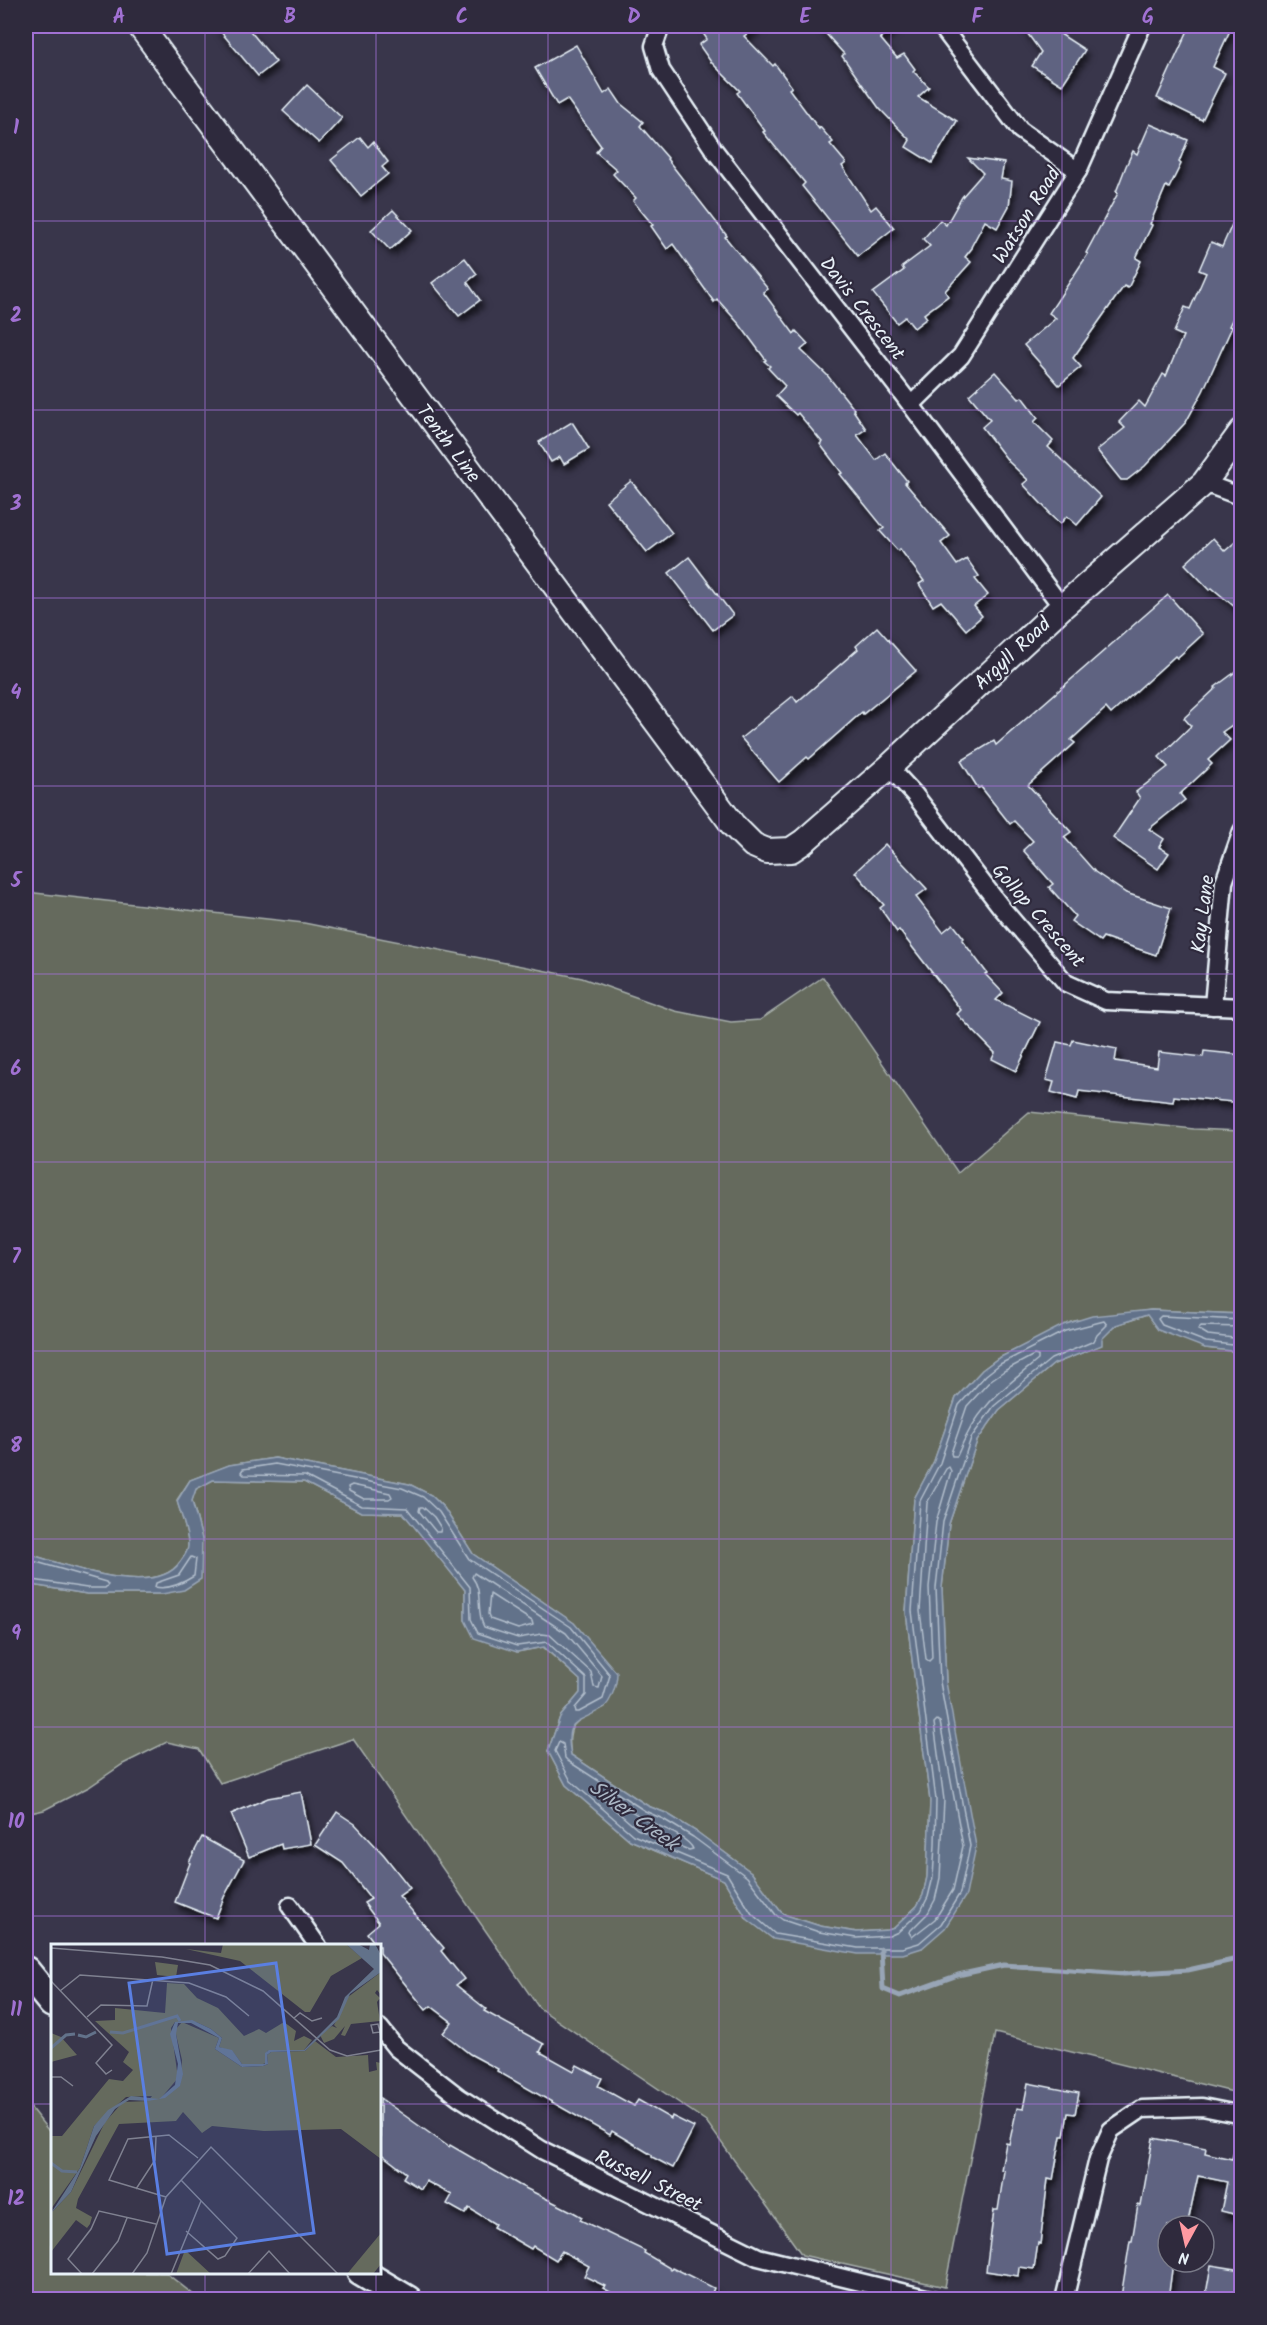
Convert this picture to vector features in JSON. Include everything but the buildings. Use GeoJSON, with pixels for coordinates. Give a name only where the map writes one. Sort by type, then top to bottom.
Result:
{"type":"FeatureCollection","features":[{"type":"Feature","properties":{"kind":"main road"},"geometry":{"type":"LineString","coordinates":[[26,1971],[51,2002]]}},
{"type":"Feature","properties":{"kind":"main road"},"geometry":{"type":"LineString","coordinates":[[364,2274],[408,2300]]}},
{"type":"Feature","properties":{"kind":"street","name":"Tenth Line"},"geometry":{"type":"LineString","coordinates":[[140,26],[733,825],[753,845],[767,851]]}},
{"type":"Feature","properties":{"kind":"street","name":"Davis Crescent"},"geometry":{"type":"LineString","coordinates":[[661,26],[654,46],[661,70],[714,150],[911,405],[1062,607]]}},
{"type":"Feature","properties":{"kind":"street"},"geometry":{"type":"LineString","coordinates":[[941,26],[1020,130],[1078,171]]}},
{"type":"Feature","properties":{"kind":"street","name":"Watson Road"},"geometry":{"type":"LineString","coordinates":[[911,405],[961,356],[1078,171],[1142,26]]}},
{"type":"Feature","properties":{"kind":"street","name":"Argyll Road"},"geometry":{"type":"LineString","coordinates":[[767,851],[791,850],[889,767],[1062,607],[1204,483],[1242,431]]}},
{"type":"Feature","properties":{"kind":"street"},"geometry":{"type":"LineString","coordinates":[[1204,483],[1242,497]]}},
{"type":"Feature","properties":{"kind":"street","name":"Gollop Crescent"},"geometry":{"type":"LineString","coordinates":[[889,767],[914,794],[1001,907],[1066,983],[1106,1000],[1242,1008]]}},
{"type":"Feature","properties":{"kind":"street","name":"Kay Lane"},"geometry":{"type":"LineString","coordinates":[[1213,1005],[1224,882],[1242,831]]}},
{"type":"Feature","properties":{"kind":"street"},"geometry":{"type":"LineString","coordinates":[[290,1906],[317,1944]]}},
{"type":"Feature","properties":{"kind":"street","name":"Russell Street"},"geometry":{"type":"LineString","coordinates":[[381,2029],[396,2048],[459,2097],[542,2150],[758,2257],[934,2300]]}},
{"type":"Feature","properties":{"kind":"street"},"geometry":{"type":"LineString","coordinates":[[1064,2300],[1098,2159],[1111,2130],[1142,2109],[1202,2107],[1242,2115]]}},
{"type":"Feature","properties":{"kind":"green space"},"geometry":{"type":"Polygon","coordinates":[[[26,892],[304,923],[582,978],[675,1011],[731,1022],[760,1020],[823,977],[958,1173],[1029,1112],[1194,1129],[1241,1131],[1241,1314],[1151,1310],[1074,1321],[997,1359],[982,1370],[956,1398],[934,1461],[914,1499],[906,1612],[930,1801],[927,1877],[923,1895],[917,1906],[894,1928],[857,1932],[820,1926],[786,1915],[781,1912],[751,1872],[697,1832],[666,1813],[648,1806],[571,1755],[572,1728],[581,1719],[605,1707],[616,1673],[574,1623],[473,1554],[444,1508],[431,1495],[409,1484],[275,1458],[230,1465],[190,1480],[177,1500],[187,1535],[188,1548],[180,1562],[168,1573],[150,1578],[106,1576],[26,1553],[26,892]]]}},
{"type":"Feature","properties":{"kind":"green space"},"geometry":{"type":"Polygon","coordinates":[[[1147,1315],[1205,1348],[1241,1352],[1241,2094],[995,2033],[945,2287],[802,2255],[706,2121],[539,2008],[353,1739],[220,1783],[199,1749],[167,1742],[123,1764],[89,1787],[44,1810],[26,1814],[26,1584],[87,1594],[162,1594],[202,1539],[192,1500],[196,1489],[213,1480],[304,1482],[361,1512],[404,1513],[465,1590],[465,1620],[517,1652],[543,1647],[580,1680],[580,1693],[560,1717],[548,1751],[566,1785],[630,1840],[724,1880],[747,1919],[922,1948],[946,1682],[942,1588],[949,1524],[977,1441],[999,1410],[1054,1364],[1101,1345],[1101,1339],[1116,1325],[1147,1315]]]}},
{"type":"Feature","properties":{"kind":"green space"},"geometry":{"type":"Polygon","coordinates":[[[26,2102],[51,2134],[51,2274],[167,2274],[199,2299],[26,2299],[26,2102]]]}},
{"type":"Feature","properties":{"kind":"water","name":"Silver Creek"},"geometry":{"type":"Polygon","coordinates":[[[1151,1310],[1241,1314],[1241,1352],[1205,1348],[1158,1330],[1147,1315],[1116,1325],[1102,1339],[1102,1345],[1054,1364],[999,1410],[977,1441],[949,1524],[942,1588],[946,1682],[976,1846],[966,1895],[945,1928],[922,1948],[903,1954],[858,1954],[773,1939],[747,1919],[724,1880],[630,1840],[566,1785],[548,1751],[560,1717],[580,1693],[580,1680],[544,1647],[517,1652],[474,1638],[465,1620],[465,1590],[403,1513],[361,1512],[304,1482],[213,1480],[196,1489],[192,1501],[202,1539],[201,1579],[184,1590],[162,1594],[87,1594],[26,1584],[26,1553],[106,1576],[150,1578],[168,1573],[180,1562],[188,1548],[186,1530],[177,1501],[190,1480],[229,1465],[275,1458],[409,1484],[431,1495],[444,1508],[473,1554],[574,1623],[617,1673],[613,1692],[606,1705],[575,1723],[571,1728],[569,1743],[571,1755],[648,1806],[666,1813],[697,1832],[751,1872],[781,1912],[786,1915],[820,1926],[857,1932],[888,1930],[894,1928],[917,1906],[923,1895],[927,1877],[930,1801],[906,1612],[914,1499],[934,1461],[956,1398],[982,1370],[997,1359],[1063,1325],[1092,1316],[1151,1310]]]}},
{"type":"Feature","properties":{"kind":"waterway"},"geometry":{"type":"LineString","coordinates":[[881,1949],[883,1989],[900,1996],[958,1975],[1004,1965],[1124,1974],[1188,1970],[1242,1958]]}}]}
